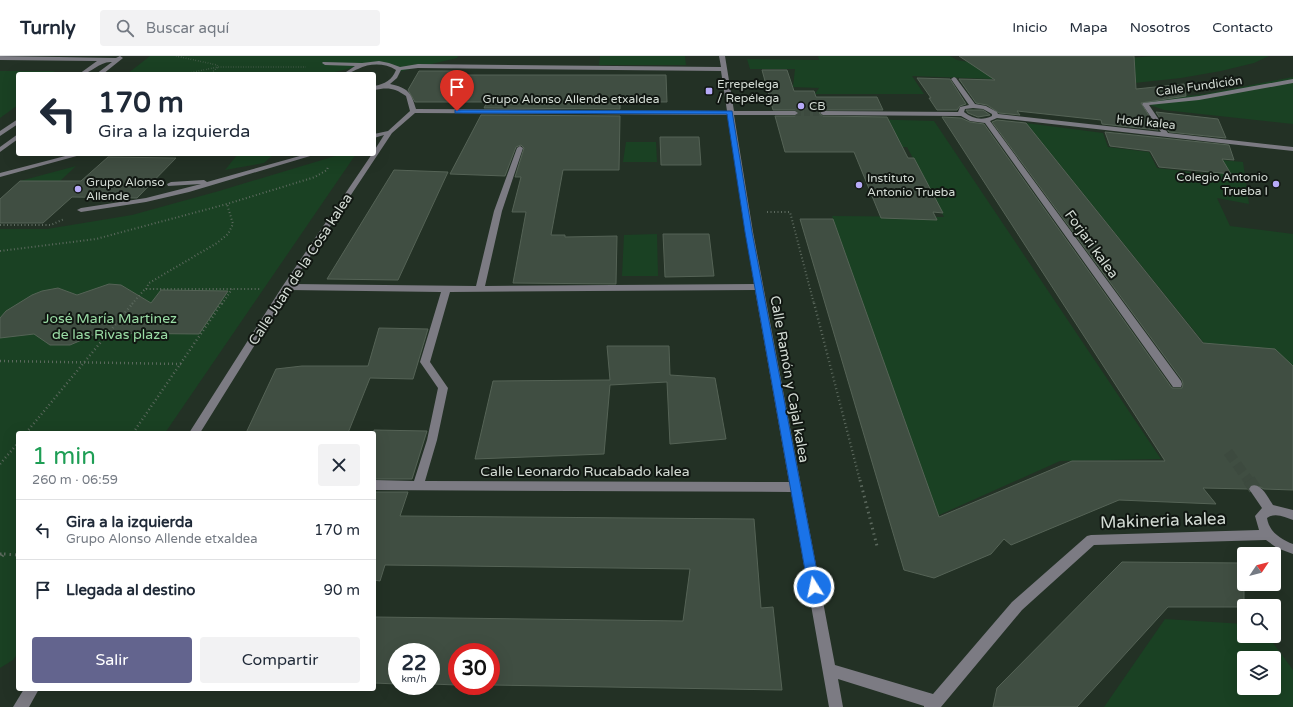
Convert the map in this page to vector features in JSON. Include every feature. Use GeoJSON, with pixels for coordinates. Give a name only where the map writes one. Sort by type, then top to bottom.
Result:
{"type":"FeatureCollection","features":[{"type":"Feature","properties":{"kind":"street","name":"Calle Ramón y Cajal kalea"},"geometry":{"type":"LineString","coordinates":[[722,56],[748,232],[760,287],[836,707]]}},
{"type":"Feature","properties":{"kind":"street"},"geometry":{"type":"LineString","coordinates":[[0,58],[121,58]]}},
{"type":"Feature","properties":{"kind":"street"},"geometry":{"type":"LineString","coordinates":[[85,72],[106,58]]}},
{"type":"Feature","properties":{"kind":"street"},"geometry":{"type":"LineString","coordinates":[[102,72],[121,58]]}},
{"type":"Feature","properties":{"kind":"street"},"geometry":{"type":"LineString","coordinates":[[325,63],[364,65],[389,64],[399,69],[418,66],[723,68]]}},
{"type":"Feature","properties":{"kind":"street"},"geometry":{"type":"LineString","coordinates":[[348,72],[354,67],[364,65]]}},
{"type":"Feature","properties":{"kind":"street"},"geometry":{"type":"LineString","coordinates":[[376,88],[386,85],[394,79],[399,69]]}},
{"type":"Feature","properties":{"kind":"street"},"geometry":{"type":"LineString","coordinates":[[954,79],[973,106]]}},
{"type":"Feature","properties":{"kind":"street","name":"Calle Fundición"},"geometry":{"type":"LineString","coordinates":[[1166,135],[1145,104],[1199,98],[1293,81]]}},
{"type":"Feature","properties":{"kind":"street"},"geometry":{"type":"LineString","coordinates":[[386,85],[399,88],[409,95],[412,111]]}},
{"type":"Feature","properties":{"kind":"street"},"geometry":{"type":"LineString","coordinates":[[823,113],[962,114],[971,119],[986,120],[993,119],[996,116],[989,109],[973,106],[962,108],[962,114]]}},
{"type":"Feature","properties":{"kind":"street","name":"Grupo Alonso Allende etxaldea"},"geometry":{"type":"LineString","coordinates":[[412,111],[730,113]]}},
{"type":"Feature","properties":{"kind":"street","name":"Calle Juan de la Cosa kalea"},"geometry":{"type":"LineString","coordinates":[[376,153],[390,132],[412,111]]}},
{"type":"Feature","properties":{"kind":"street"},"geometry":{"type":"LineString","coordinates":[[730,113],[795,113]]}},
{"type":"Feature","properties":{"kind":"street","name":"Hodi kalea"},"geometry":{"type":"LineString","coordinates":[[996,116],[1293,149]]}},
{"type":"Feature","properties":{"kind":"street","name":"Forjari kalea"},"geometry":{"type":"LineString","coordinates":[[986,120],[1177,384]]}},
{"type":"Feature","properties":{"kind":"street"},"geometry":{"type":"LineString","coordinates":[[0,134],[16,122]]}},
{"type":"Feature","properties":{"kind":"street"},"geometry":{"type":"LineString","coordinates":[[376,136],[390,132]]}},
{"type":"Feature","properties":{"kind":"street"},"geometry":{"type":"LineString","coordinates":[[0,150],[16,138]]}},
{"type":"Feature","properties":{"kind":"street"},"geometry":{"type":"LineString","coordinates":[[480,288],[498,211],[520,148]]}},
{"type":"Feature","properties":{"kind":"street"},"geometry":{"type":"LineString","coordinates":[[0,175],[74,156]]}},
{"type":"Feature","properties":{"kind":"street"},"geometry":{"type":"LineString","coordinates":[[81,210],[146,200],[226,180],[307,156]]}},
{"type":"Feature","properties":{"kind":"street","name":"Calle Juan de la Cosa kalea"},"geometry":{"type":"LineString","coordinates":[[195,431],[286,287],[374,156]]}},
{"type":"Feature","properties":{"kind":"street"},"geometry":{"type":"LineString","coordinates":[[171,184],[226,180]]}},
{"type":"Feature","properties":{"kind":"street"},"geometry":{"type":"LineString","coordinates":[[286,287],[446,289],[760,287]]}},
{"type":"Feature","properties":{"kind":"street"},"geometry":{"type":"LineString","coordinates":[[418,485],[432,440],[443,388],[425,362],[446,289]]}},
{"type":"Feature","properties":{"kind":"street","name":"Calle Leonardo Rucabado kalea"},"geometry":{"type":"LineString","coordinates":[[376,485],[795,486]]}},
{"type":"Feature","properties":{"kind":"street"},"geometry":{"type":"LineString","coordinates":[[1255,489],[1270,510]]}},
{"type":"Feature","properties":{"kind":"street"},"geometry":{"type":"LineString","coordinates":[[1293,515],[1278,510],[1270,510],[1264,512],[1261,516],[1263,528],[1268,535],[1277,542],[1293,549]]}},
{"type":"Feature","properties":{"kind":"street","name":"Makineria kalea"},"geometry":{"type":"LineString","coordinates":[[830,670],[933,704],[1017,606],[1091,540],[1268,535]]}},
{"type":"Feature","properties":{"kind":"street"},"geometry":{"type":"LineString","coordinates":[[20,707],[31,691]]}},
{"type":"Feature","properties":{"kind":"path"},"geometry":{"type":"LineString","coordinates":[[176,56],[218,67]]}},
{"type":"Feature","properties":{"kind":"path"},"geometry":{"type":"LineString","coordinates":[[212,72],[218,67]]}},
{"type":"Feature","properties":{"kind":"path"},"geometry":{"type":"LineString","coordinates":[[194,72],[218,67],[310,67]]}},
{"type":"Feature","properties":{"kind":"path"},"geometry":{"type":"LineString","coordinates":[[0,251],[96,239],[227,204],[315,177],[327,170],[330,164]]}},
{"type":"Feature","properties":{"kind":"path"},"geometry":{"type":"LineString","coordinates":[[28,431],[149,283],[217,243],[228,234],[233,224],[227,204]]}},
{"type":"Feature","properties":{"kind":"path"},"geometry":{"type":"LineString","coordinates":[[0,225],[51,225],[81,210]]}},
{"type":"Feature","properties":{"kind":"path"},"geometry":{"type":"LineString","coordinates":[[767,212],[790,212],[877,546]]}},
{"type":"Feature","properties":{"kind":"path"},"geometry":{"type":"LineString","coordinates":[[145,289],[263,289]]}},
{"type":"Feature","properties":{"kind":"path"},"geometry":{"type":"LineString","coordinates":[[134,431],[232,289]]}},
{"type":"Feature","properties":{"kind":"path"},"geometry":{"type":"LineString","coordinates":[[0,361],[180,364]]}},
{"type":"Feature","properties":{"kind":"path"},"geometry":{"type":"LineString","coordinates":[[0,464],[16,445]]}},
{"type":"Feature","properties":{"kind":"path"},"geometry":{"type":"LineString","coordinates":[[0,559],[2,554],[16,555]]}},
{"type":"Feature","properties":{"kind":"green space"},"geometry":{"type":"Polygon","coordinates":[[[150,56],[458,56],[457,58],[398,72],[389,64],[364,65],[335,72],[130,72],[150,56]]]}},
{"type":"Feature","properties":{"kind":"green space"},"geometry":{"type":"Polygon","coordinates":[[[600,56],[685,56],[686,65],[599,65],[600,56]]]}},
{"type":"Feature","properties":{"kind":"green space"},"geometry":{"type":"Polygon","coordinates":[[[818,56],[950,56],[957,60],[998,67],[1094,62],[1151,56],[1269,56],[1254,63],[1221,71],[1181,78],[1097,87],[994,79],[912,76],[924,94],[815,94],[819,88],[793,87],[795,69],[750,69],[747,59],[819,60],[818,56]]]}},
{"type":"Feature","properties":{"kind":"green space"},"geometry":{"type":"Polygon","coordinates":[[[0,71],[55,72],[16,72],[16,106],[0,118],[0,71]]]}},
{"type":"Feature","properties":{"kind":"green space"},"geometry":{"type":"Polygon","coordinates":[[[1293,77],[1293,124],[1164,110],[1139,101],[1205,94],[1293,77]]]}},
{"type":"Feature","properties":{"kind":"green space"},"geometry":{"type":"Polygon","coordinates":[[[828,118],[934,121],[1161,459],[1060,461],[937,516],[832,216],[944,217],[907,147],[816,149],[828,118]]]}},
{"type":"Feature","properties":{"kind":"green space"},"geometry":{"type":"Polygon","coordinates":[[[1026,123],[1103,133],[1108,147],[1149,152],[1157,168],[1208,174],[1200,158],[1243,162],[1249,204],[1217,198],[1230,226],[1293,234],[1293,453],[1026,123]]]}},
{"type":"Feature","properties":{"kind":"green space"},"geometry":{"type":"Polygon","coordinates":[[[626,142],[656,142],[657,162],[623,162],[626,142]]]}},
{"type":"Feature","properties":{"kind":"green space"},"geometry":{"type":"Polygon","coordinates":[[[236,156],[272,156],[264,163],[225,170],[236,156]]]}},
{"type":"Feature","properties":{"kind":"green space","name":"José María Martinez de las Rivas plaza"},"geometry":{"type":"Polygon","coordinates":[[[335,156],[355,156],[166,431],[16,431],[16,656],[13,660],[0,668],[0,229],[47,229],[132,215],[335,156]]]}},
{"type":"Feature","properties":{"kind":"green space"},"geometry":{"type":"Polygon","coordinates":[[[76,166],[60,181],[20,181],[76,166]]]}},
{"type":"Feature","properties":{"kind":"green space"},"geometry":{"type":"Polygon","coordinates":[[[657,234],[658,276],[622,276],[624,235],[657,234]]]}},
{"type":"Feature","properties":{"kind":"green space"},"geometry":{"type":"Polygon","coordinates":[[[1165,619],[1237,624],[1237,643],[1273,643],[1279,651],[1237,651],[1237,695],[1281,695],[1281,654],[1293,670],[1293,707],[1104,707],[1165,619]]]}},
{"type":"Feature","properties":{"kind":"building"},"geometry":{"type":"Polygon","coordinates":[[[959,56],[1134,56],[1136,89],[1184,84],[1186,96],[1141,103],[1158,130],[1102,124],[1101,120],[1017,111],[1020,115],[999,113],[987,105],[976,103],[959,79],[995,80],[959,56]]]}},
{"type":"Feature","properties":{"kind":"building"},"geometry":{"type":"Polygon","coordinates":[[[762,70],[787,70],[794,91],[814,91],[816,97],[877,97],[883,110],[823,110],[819,113],[823,116],[887,117],[908,158],[914,158],[943,213],[933,212],[937,220],[881,218],[854,152],[785,152],[775,116],[795,116],[799,113],[795,110],[773,110],[762,70]]]}},
{"type":"Feature","properties":{"kind":"building"},"geometry":{"type":"Polygon","coordinates":[[[419,71],[458,71],[457,75],[666,75],[667,102],[620,102],[620,109],[484,108],[487,102],[415,102],[408,90],[419,71]]]}},
{"type":"Feature","properties":{"kind":"building"},"geometry":{"type":"Polygon","coordinates":[[[917,78],[950,79],[966,104],[960,106],[957,110],[937,110],[929,98],[931,98],[917,78]]]}},
{"type":"Feature","properties":{"kind":"building"},"geometry":{"type":"Polygon","coordinates":[[[966,110],[983,110],[990,115],[978,117],[968,113],[966,110]]]}},
{"type":"Feature","properties":{"kind":"building"},"geometry":{"type":"Polygon","coordinates":[[[1156,112],[1218,119],[1226,138],[1169,132],[1156,112]]]}},
{"type":"Feature","properties":{"kind":"building"},"geometry":{"type":"Polygon","coordinates":[[[481,115],[620,116],[619,170],[563,170],[551,235],[565,235],[565,237],[617,236],[616,284],[513,283],[526,212],[512,212],[521,177],[515,177],[524,148],[521,145],[516,147],[505,176],[450,174],[481,115]]]}},
{"type":"Feature","properties":{"kind":"building"},"geometry":{"type":"Polygon","coordinates":[[[942,117],[961,118],[970,122],[984,124],[1172,388],[1182,388],[1182,380],[992,122],[997,120],[1026,123],[1203,343],[1275,349],[1293,366],[1293,490],[1264,489],[1254,484],[1250,485],[1248,489],[1203,488],[1216,504],[1119,500],[1011,545],[1004,539],[991,554],[934,578],[904,570],[800,219],[833,219],[939,517],[1072,461],[1165,461],[942,117]]]}},
{"type":"Feature","properties":{"kind":"building"},"geometry":{"type":"Polygon","coordinates":[[[1105,132],[1229,145],[1234,160],[1222,159],[1231,174],[1159,167],[1150,151],[1110,146],[1105,132]]]}},
{"type":"Feature","properties":{"kind":"building"},"geometry":{"type":"Polygon","coordinates":[[[660,137],[699,137],[701,165],[661,165],[660,137]]]}},
{"type":"Feature","properties":{"kind":"building","name":"Grupo Alonso Allende"},"geometry":{"type":"Polygon","coordinates":[[[108,157],[176,158],[137,198],[72,197],[43,223],[0,223],[0,199],[20,181],[81,181],[108,157]]]}},
{"type":"Feature","properties":{"kind":"building"},"geometry":{"type":"Polygon","coordinates":[[[394,170],[448,172],[398,280],[327,279],[394,170]]]}},
{"type":"Feature","properties":{"kind":"building"},"geometry":{"type":"Polygon","coordinates":[[[663,234],[709,234],[714,276],[665,277],[663,234]]]}},
{"type":"Feature","properties":{"kind":"building"},"geometry":{"type":"Polygon","coordinates":[[[109,284],[121,285],[151,303],[161,290],[228,291],[199,334],[98,333],[70,345],[50,345],[34,334],[0,338],[0,318],[6,311],[32,295],[42,291],[58,288],[77,295],[109,284]]]}},
{"type":"Feature","properties":{"kind":"building"},"geometry":{"type":"Polygon","coordinates":[[[379,328],[428,329],[413,379],[370,378],[349,431],[247,431],[276,369],[302,366],[368,366],[379,328]]]}},
{"type":"Feature","properties":{"kind":"building"},"geometry":{"type":"Polygon","coordinates":[[[607,346],[669,346],[670,375],[715,378],[726,439],[670,444],[667,382],[610,385],[604,454],[475,459],[493,381],[610,380],[607,346]]]}},
{"type":"Feature","properties":{"kind":"building"},"geometry":{"type":"Polygon","coordinates":[[[374,430],[427,431],[412,479],[376,479],[376,431],[374,430]]]}},
{"type":"Feature","properties":{"kind":"building"},"geometry":{"type":"Polygon","coordinates":[[[376,492],[408,492],[400,516],[754,519],[761,608],[773,607],[782,690],[500,685],[500,643],[448,643],[448,685],[440,684],[440,643],[388,643],[388,684],[376,683],[376,617],[683,621],[690,569],[385,565],[380,581],[376,580],[376,492]]]}},
{"type":"Feature","properties":{"kind":"building"},"geometry":{"type":"Polygon","coordinates":[[[1122,562],[1237,563],[1237,591],[1244,591],[1244,599],[1237,599],[1237,607],[1168,607],[1077,707],[993,707],[997,688],[1122,562]]]}},
{"type":"Feature","properties":{"kind":"tunnel"},"geometry":{"type":"LineString","coordinates":[[795,113],[823,113]]}},
{"type":"Feature","properties":{"kind":"tunnel"},"geometry":{"type":"LineString","coordinates":[[1228,452],[1249,481]]}},
{"type":"Feature","properties":{"kind":"tunnel"},"geometry":{"type":"LineString","coordinates":[[1249,480],[1255,489]]}},
{"type":"Feature","properties":{"kind":"place","name":"Errepelega / Repélega"},"geometry":{"type":"Point","coordinates":[709,91]}},
{"type":"Feature","properties":{"kind":"place","name":"CB"},"geometry":{"type":"Point","coordinates":[801,106]}},
{"type":"Feature","properties":{"kind":"place","name":"Colegio Antonio Trueba I"},"geometry":{"type":"Point","coordinates":[1276,184]}},
{"type":"Feature","properties":{"kind":"place","name":"Instituto Antonio Trueba"},"geometry":{"type":"Point","coordinates":[859,185]}},
{"type":"Feature","properties":{"kind":"place","name":"Grupo Alonso Allende"},"geometry":{"type":"Point","coordinates":[78,189]}},
{"type":"Feature","properties":{"kind":"route"},"geometry":{"type":"LineString","coordinates":[[457,111],[730,113],[748,232],[760,287],[814,587]]}}]}
